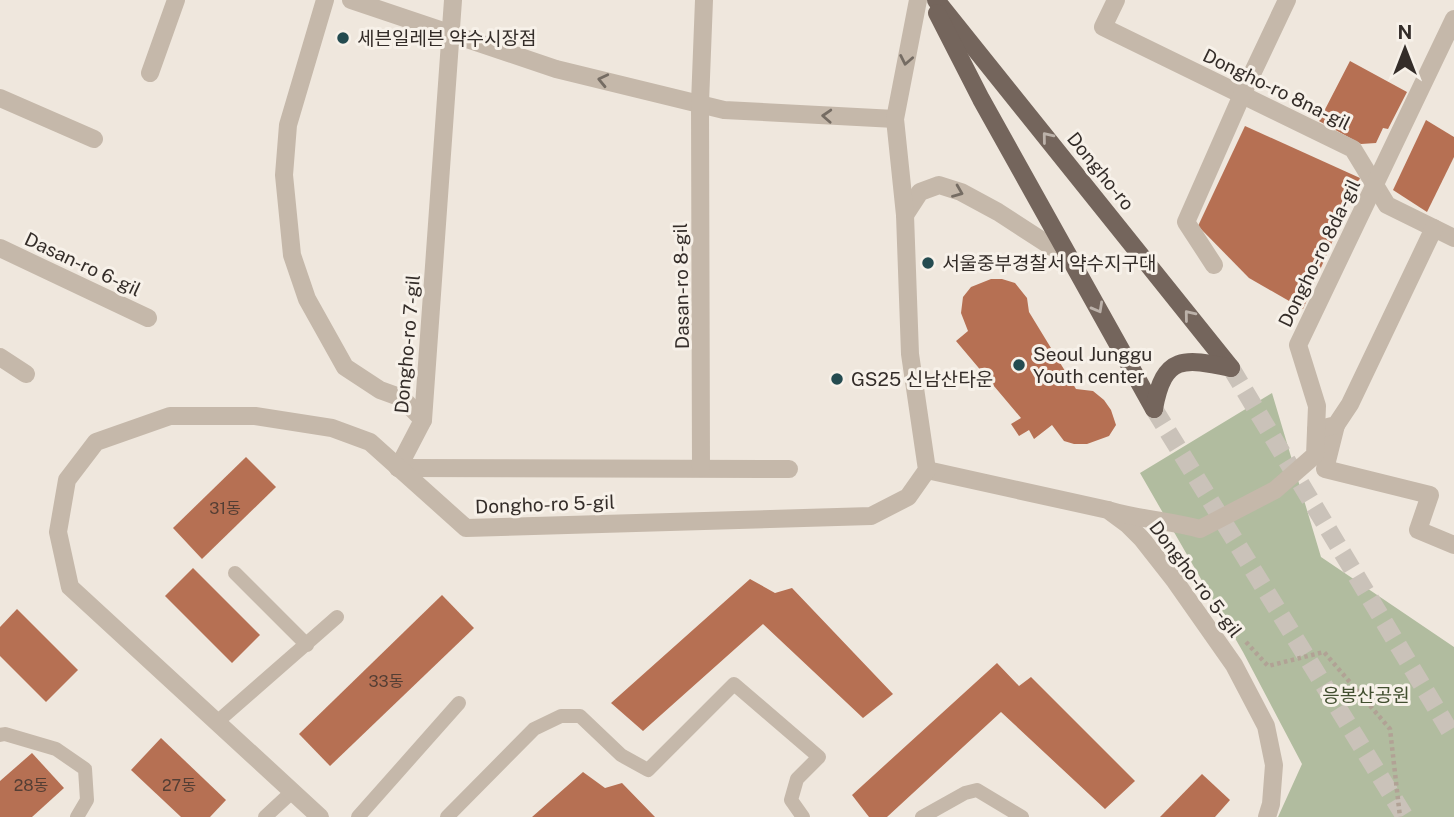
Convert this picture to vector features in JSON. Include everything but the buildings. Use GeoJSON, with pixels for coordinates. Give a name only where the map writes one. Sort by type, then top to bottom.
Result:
{"type":"FeatureCollection","features":[{"type":"Feature","properties":{"kind":"main road"},"geometry":{"type":"LineString","coordinates":[[930,0],[1069,258]]}},
{"type":"Feature","properties":{"kind":"main road","name":"Dongho-ro"},"geometry":{"type":"LineString","coordinates":[[936,0],[1231,368],[1193,361],[1180,363],[1159,383],[1154,409],[1069,258]]}},
{"type":"Feature","properties":{"kind":"street"},"geometry":{"type":"LineString","coordinates":[[150,73],[176,0]]}},
{"type":"Feature","properties":{"kind":"street"},"geometry":{"type":"LineString","coordinates":[[325,0],[288,125],[284,174],[292,255],[307,299],[345,367],[380,390],[401,398],[424,420]]}},
{"type":"Feature","properties":{"kind":"street"},"geometry":{"type":"LineString","coordinates":[[351,0],[556,69],[724,110],[895,119]]}},
{"type":"Feature","properties":{"kind":"street","name":"Dongho-ro 7-gil"},"geometry":{"type":"LineString","coordinates":[[398,468],[424,420],[453,0]]}},
{"type":"Feature","properties":{"kind":"street","name":"Dasan-ro 8-gil"},"geometry":{"type":"LineString","coordinates":[[701,468],[700,103],[704,0]]}},
{"type":"Feature","properties":{"kind":"street"},"geometry":{"type":"LineString","coordinates":[[918,0],[895,119],[905,215],[910,354],[927,470]]}},
{"type":"Feature","properties":{"kind":"street","name":"Dongho-ro 8na-gil"},"geometry":{"type":"LineString","coordinates":[[1116,0],[1103,27],[1353,149],[1387,205],[1454,238]]}},
{"type":"Feature","properties":{"kind":"street"},"geometry":{"type":"LineString","coordinates":[[1214,265],[1186,222],[1287,0]]}},
{"type":"Feature","properties":{"kind":"street","name":"Dongho-ro 8da-gil"},"geometry":{"type":"LineString","coordinates":[[1108,510],[1200,528],[1275,490],[1315,454],[1317,406],[1298,345],[1454,19]]}},
{"type":"Feature","properties":{"kind":"street"},"geometry":{"type":"LineString","coordinates":[[0,98],[94,139]]}},
{"type":"Feature","properties":{"kind":"street"},"geometry":{"type":"LineString","coordinates":[[905,215],[920,192],[939,185],[961,192],[998,212],[1069,258]]}},
{"type":"Feature","properties":{"kind":"street"},"geometry":{"type":"LineString","coordinates":[[1434,228],[1350,404],[1336,425],[1325,469],[1430,495],[1418,530],[1454,545]]}},
{"type":"Feature","properties":{"kind":"street","name":"Dasan-ro 6-gil"},"geometry":{"type":"LineString","coordinates":[[0,248],[148,318]]}},
{"type":"Feature","properties":{"kind":"street"},"geometry":{"type":"LineString","coordinates":[[0,357],[26,374]]}},
{"type":"Feature","properties":{"kind":"street","name":"Dongho-ro 5-gil"},"geometry":{"type":"LineString","coordinates":[[320,817],[70,587],[58,532],[67,480],[96,442],[170,416],[254,416],[332,428],[370,442],[466,528],[871,516],[908,497],[927,470],[1108,510],[1142,539],[1234,665],[1265,726],[1274,765],[1271,804],[1267,817]]}},
{"type":"Feature","properties":{"kind":"street"},"geometry":{"type":"LineString","coordinates":[[1316,430],[1336,425]]}},
{"type":"Feature","properties":{"kind":"street"},"geometry":{"type":"LineString","coordinates":[[398,468],[789,468]]}},
{"type":"Feature","properties":{"kind":"lane"},"geometry":{"type":"LineString","coordinates":[[234,573],[307,645]]}},
{"type":"Feature","properties":{"kind":"lane"},"geometry":{"type":"LineString","coordinates":[[216,722],[337,617]]}},
{"type":"Feature","properties":{"kind":"lane"},"geometry":{"type":"LineString","coordinates":[[447,817],[534,729],[561,716],[580,716],[621,755],[648,769],[734,684],[819,757],[797,779],[791,800],[803,817]]}},
{"type":"Feature","properties":{"kind":"lane"},"geometry":{"type":"LineString","coordinates":[[358,817],[459,703]]}},
{"type":"Feature","properties":{"kind":"lane"},"geometry":{"type":"LineString","coordinates":[[0,735],[5,734],[56,749],[85,769],[87,800],[77,817]]}},
{"type":"Feature","properties":{"kind":"lane"},"geometry":{"type":"LineString","coordinates":[[925,816],[965,793],[977,790],[1022,817]]}},
{"type":"Feature","properties":{"kind":"lane"},"geometry":{"type":"LineString","coordinates":[[265,817],[292,791]]}},
{"type":"Feature","properties":{"kind":"path"},"geometry":{"type":"LineString","coordinates":[[1240,636],[1268,666],[1324,652],[1390,729],[1401,817]]}},
{"type":"Feature","properties":{"kind":"green space","name":"응봉산공원"},"geometry":{"type":"Polygon","coordinates":[[[1272,393],[1321,557],[1454,647],[1454,817],[1278,817],[1302,764],[1243,652],[1140,473],[1272,393]]]}},
{"type":"Feature","properties":{"kind":"tunnel"},"geometry":{"type":"LineString","coordinates":[[1231,368],[1454,738]]}},
{"type":"Feature","properties":{"kind":"tunnel"},"geometry":{"type":"LineString","coordinates":[[1154,409],[1405,817]]}},
{"type":"Feature","properties":{"kind":"place","name":"세븐일레븐 약수시장점"},"geometry":{"type":"Point","coordinates":[343,38]}},
{"type":"Feature","properties":{"kind":"place","name":"서울중부경찰서 약수지구대"},"geometry":{"type":"Point","coordinates":[928,263]}},
{"type":"Feature","properties":{"kind":"place","name":"Seoul Junggu Youth center"},"geometry":{"type":"Point","coordinates":[1019,365]}},
{"type":"Feature","properties":{"kind":"place","name":"GS25 신남산타운"},"geometry":{"type":"Point","coordinates":[837,379]}}]}
